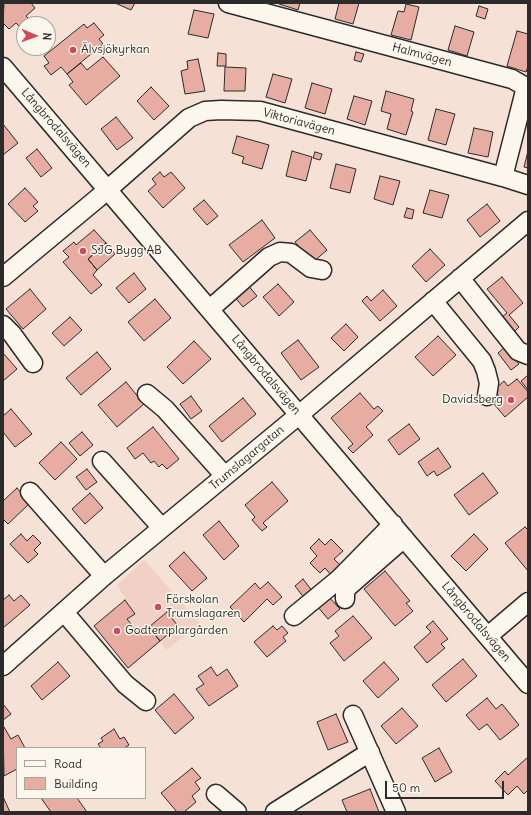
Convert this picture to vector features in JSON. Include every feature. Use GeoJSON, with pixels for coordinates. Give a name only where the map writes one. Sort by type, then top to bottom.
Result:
{"type":"FeatureCollection","features":[{"type":"Feature","properties":{"kind":"street","name":"Halmvägen"},"geometry":{"type":"LineString","coordinates":[[228,3],[512,80],[526,87],[503,177]]}},
{"type":"Feature","properties":{"kind":"street","name":"Långbrodalsvägen"},"geometry":{"type":"LineString","coordinates":[[3,67],[300,414],[528,684]]}},
{"type":"Feature","properties":{"kind":"street","name":"Viktoriavägen"},"geometry":{"type":"LineString","coordinates":[[3,277],[108,189],[189,118],[205,111],[260,111],[528,185]]}},
{"type":"Feature","properties":{"kind":"street","name":"Trumslagargatan"},"geometry":{"type":"LineString","coordinates":[[3,666],[104,576],[300,414],[528,221]]}},
{"type":"Feature","properties":{"kind":"street"},"geometry":{"type":"LineString","coordinates":[[210,309],[269,258],[280,252],[291,253],[311,268],[322,270]]}},
{"type":"Feature","properties":{"kind":"street"},"geometry":{"type":"LineString","coordinates":[[460,278],[518,351],[528,356]]}},
{"type":"Feature","properties":{"kind":"street"},"geometry":{"type":"LineString","coordinates":[[433,301],[482,361],[489,383],[487,396]]}},
{"type":"Feature","properties":{"kind":"street"},"geometry":{"type":"LineString","coordinates":[[3,325],[12,334],[33,363]]}},
{"type":"Feature","properties":{"kind":"street"},"geometry":{"type":"LineString","coordinates":[[147,394],[165,409],[225,476]]}},
{"type":"Feature","properties":{"kind":"street"},"geometry":{"type":"LineString","coordinates":[[102,460],[162,528]]}},
{"type":"Feature","properties":{"kind":"street"},"geometry":{"type":"LineString","coordinates":[[30,492],[104,576]]}},
{"type":"Feature","properties":{"kind":"street"},"geometry":{"type":"LineString","coordinates":[[345,599],[345,591],[398,531]]}},
{"type":"Feature","properties":{"kind":"street"},"geometry":{"type":"LineString","coordinates":[[294,616],[398,531]]}},
{"type":"Feature","properties":{"kind":"street"},"geometry":{"type":"LineString","coordinates":[[488,636],[528,602]]}},
{"type":"Feature","properties":{"kind":"street"},"geometry":{"type":"LineString","coordinates":[[64,612],[126,684],[146,702]]}},
{"type":"Feature","properties":{"kind":"street"},"geometry":{"type":"LineString","coordinates":[[353,715],[396,812]]}},
{"type":"Feature","properties":{"kind":"street"},"geometry":{"type":"LineString","coordinates":[[275,812],[370,752]]}},
{"type":"Feature","properties":{"kind":"street"},"geometry":{"type":"LineString","coordinates":[[216,794],[236,812]]}},
{"type":"Feature","properties":{"kind":"shaded area","name":"Förskolan Trumslagaren"},"geometry":{"type":"Polygon","coordinates":[[[144,560],[201,624],[166,650],[160,641],[178,625],[166,614],[139,634],[127,619],[135,614],[117,585],[144,560]]]}},
{"type":"Feature","properties":{"kind":"building"},"geometry":{"type":"Polygon","coordinates":[[[4,3],[31,3],[35,8],[26,16],[16,16],[16,23],[9,29],[3,23],[4,3]]]}},
{"type":"Feature","properties":{"kind":"building"},"geometry":{"type":"Polygon","coordinates":[[[115,3],[135,3],[131,10],[115,3]]]}},
{"type":"Feature","properties":{"kind":"building"},"geometry":{"type":"Polygon","coordinates":[[[279,3],[300,3],[298,10],[279,3]]]}},
{"type":"Feature","properties":{"kind":"building"},"geometry":{"type":"Polygon","coordinates":[[[339,3],[359,3],[353,24],[335,19],[339,3]]]}},
{"type":"Feature","properties":{"kind":"building"},"geometry":{"type":"Polygon","coordinates":[[[406,4],[419,7],[411,40],[391,35],[398,11],[404,12],[406,4]]]}},
{"type":"Feature","properties":{"kind":"building"},"geometry":{"type":"Polygon","coordinates":[[[479,6],[488,9],[485,19],[476,16],[479,6]]]}},
{"type":"Feature","properties":{"kind":"building"},"geometry":{"type":"Polygon","coordinates":[[[194,10],[214,14],[208,38],[188,34],[194,10]]]}},
{"type":"Feature","properties":{"kind":"building","name":"Älvsjökyrkan"},"geometry":{"type":"Polygon","coordinates":[[[94,23],[104,35],[99,39],[103,44],[67,74],[61,67],[51,75],[44,66],[49,63],[44,56],[56,56],[56,46],[84,24],[87,28],[94,23]]]}},
{"type":"Feature","properties":{"kind":"building"},"geometry":{"type":"Polygon","coordinates":[[[455,26],[474,32],[467,56],[448,50],[455,26]]]}},
{"type":"Feature","properties":{"kind":"building"},"geometry":{"type":"Polygon","coordinates":[[[517,31],[528,34],[528,66],[526,72],[507,66],[517,31]]]}},
{"type":"Feature","properties":{"kind":"building"},"geometry":{"type":"Polygon","coordinates":[[[356,52],[364,54],[361,62],[354,60],[356,52]]]}},
{"type":"Feature","properties":{"kind":"building"},"geometry":{"type":"Polygon","coordinates":[[[218,53],[226,54],[226,66],[217,66],[218,53]]]}},
{"type":"Feature","properties":{"kind":"building"},"geometry":{"type":"Polygon","coordinates":[[[103,57],[120,76],[86,105],[69,85],[73,82],[67,74],[81,63],[87,70],[103,57]]]}},
{"type":"Feature","properties":{"kind":"building"},"geometry":{"type":"Polygon","coordinates":[[[198,59],[205,91],[185,94],[181,71],[188,69],[187,61],[198,59]]]}},
{"type":"Feature","properties":{"kind":"building"},"geometry":{"type":"Polygon","coordinates":[[[225,67],[246,68],[245,91],[224,91],[225,67]]]}},
{"type":"Feature","properties":{"kind":"building"},"geometry":{"type":"Polygon","coordinates":[[[273,74],[292,79],[285,103],[266,97],[273,74]]]}},
{"type":"Feature","properties":{"kind":"building"},"geometry":{"type":"Polygon","coordinates":[[[312,83],[332,89],[325,114],[305,108],[312,83]]]}},
{"type":"Feature","properties":{"kind":"building"},"geometry":{"type":"Polygon","coordinates":[[[151,87],[169,106],[154,120],[137,101],[151,87]]]}},
{"type":"Feature","properties":{"kind":"building"},"geometry":{"type":"Polygon","coordinates":[[[386,91],[414,99],[411,111],[413,112],[406,135],[387,129],[391,114],[381,111],[386,91]]]}},
{"type":"Feature","properties":{"kind":"building"},"geometry":{"type":"Polygon","coordinates":[[[354,96],[372,101],[365,125],[347,119],[354,96]]]}},
{"type":"Feature","properties":{"kind":"building"},"geometry":{"type":"Polygon","coordinates":[[[436,109],[455,114],[446,145],[428,140],[436,109]]]}},
{"type":"Feature","properties":{"kind":"building"},"geometry":{"type":"Polygon","coordinates":[[[116,117],[133,138],[117,150],[101,129],[116,117]]]}},
{"type":"Feature","properties":{"kind":"building"},"geometry":{"type":"Polygon","coordinates":[[[3,124],[18,143],[3,155],[3,124]]]}},
{"type":"Feature","properties":{"kind":"building"},"geometry":{"type":"Polygon","coordinates":[[[474,128],[493,132],[488,157],[468,153],[474,128]]]}},
{"type":"Feature","properties":{"kind":"building"},"geometry":{"type":"Polygon","coordinates":[[[237,136],[269,145],[262,169],[242,163],[244,157],[232,153],[237,136]]]}},
{"type":"Feature","properties":{"kind":"building"},"geometry":{"type":"Polygon","coordinates":[[[37,149],[52,168],[41,177],[26,158],[37,149]]]}},
{"type":"Feature","properties":{"kind":"building"},"geometry":{"type":"Polygon","coordinates":[[[292,151],[312,157],[306,181],[286,176],[292,151]]]}},
{"type":"Feature","properties":{"kind":"building"},"geometry":{"type":"Polygon","coordinates":[[[528,151],[528,168],[524,167],[528,151]]]}},
{"type":"Feature","properties":{"kind":"building"},"geometry":{"type":"Polygon","coordinates":[[[315,152],[322,154],[320,160],[313,158],[315,152]]]}},
{"type":"Feature","properties":{"kind":"building"},"geometry":{"type":"Polygon","coordinates":[[[336,164],[356,169],[350,193],[330,188],[336,164]]]}},
{"type":"Feature","properties":{"kind":"building"},"geometry":{"type":"Polygon","coordinates":[[[160,172],[164,177],[171,172],[185,188],[163,208],[148,191],[156,184],[152,179],[160,172]]]}},
{"type":"Feature","properties":{"kind":"building"},"geometry":{"type":"Polygon","coordinates":[[[380,176],[400,181],[393,205],[374,199],[380,176]]]}},
{"type":"Feature","properties":{"kind":"building"},"geometry":{"type":"Polygon","coordinates":[[[25,188],[38,202],[33,206],[38,211],[25,222],[8,204],[25,188]]]}},
{"type":"Feature","properties":{"kind":"building"},"geometry":{"type":"Polygon","coordinates":[[[430,190],[449,195],[442,218],[423,213],[430,190]]]}},
{"type":"Feature","properties":{"kind":"building"},"geometry":{"type":"Polygon","coordinates":[[[204,200],[218,216],[207,225],[193,209],[204,200]]]}},
{"type":"Feature","properties":{"kind":"building"},"geometry":{"type":"Polygon","coordinates":[[[487,204],[500,221],[480,237],[467,220],[487,204]]]}},
{"type":"Feature","properties":{"kind":"building"},"geometry":{"type":"Polygon","coordinates":[[[407,208],[414,210],[412,219],[404,217],[407,208]]]}},
{"type":"Feature","properties":{"kind":"building"},"geometry":{"type":"Polygon","coordinates":[[[262,220],[275,238],[243,262],[229,245],[262,220]]]}},
{"type":"Feature","properties":{"kind":"building"},"geometry":{"type":"Polygon","coordinates":[[[94,230],[106,243],[88,259],[97,270],[93,275],[102,285],[91,294],[63,262],[69,257],[63,251],[74,242],[76,245],[94,230]]]}},
{"type":"Feature","properties":{"kind":"building"},"geometry":{"type":"Polygon","coordinates":[[[310,230],[327,250],[312,263],[295,242],[310,230]]]}},
{"type":"Feature","properties":{"kind":"building"},"geometry":{"type":"Polygon","coordinates":[[[106,243],[115,254],[97,270],[88,259],[106,243]]]}},
{"type":"Feature","properties":{"kind":"building"},"geometry":{"type":"Polygon","coordinates":[[[430,249],[445,265],[426,282],[412,266],[430,249]]]}},
{"type":"Feature","properties":{"kind":"building"},"geometry":{"type":"Polygon","coordinates":[[[134,273],[146,289],[129,303],[116,288],[134,273]]]}},
{"type":"Feature","properties":{"kind":"building"},"geometry":{"type":"Polygon","coordinates":[[[502,277],[523,303],[509,315],[519,327],[511,335],[498,320],[507,313],[487,289],[502,277]]]}},
{"type":"Feature","properties":{"kind":"building"},"geometry":{"type":"Polygon","coordinates":[[[247,284],[257,296],[243,307],[233,295],[247,284]]]}},
{"type":"Feature","properties":{"kind":"building"},"geometry":{"type":"Polygon","coordinates":[[[278,284],[294,302],[279,316],[263,297],[278,284]]]}},
{"type":"Feature","properties":{"kind":"building"},"geometry":{"type":"Polygon","coordinates":[[[30,289],[46,309],[23,329],[6,309],[30,289]]]}},
{"type":"Feature","properties":{"kind":"building"},"geometry":{"type":"Polygon","coordinates":[[[383,290],[397,306],[380,321],[362,301],[367,296],[371,301],[383,290]]]}},
{"type":"Feature","properties":{"kind":"building"},"geometry":{"type":"Polygon","coordinates":[[[155,299],[171,318],[144,341],[128,322],[155,299]]]}},
{"type":"Feature","properties":{"kind":"building"},"geometry":{"type":"Polygon","coordinates":[[[70,317],[82,330],[64,346],[52,333],[70,317]]]}},
{"type":"Feature","properties":{"kind":"building"},"geometry":{"type":"Polygon","coordinates":[[[346,324],[358,337],[344,351],[331,338],[346,324]]]}},
{"type":"Feature","properties":{"kind":"building"},"geometry":{"type":"Polygon","coordinates":[[[438,336],[456,355],[433,376],[415,357],[438,336]]]}},
{"type":"Feature","properties":{"kind":"building"},"geometry":{"type":"Polygon","coordinates":[[[298,340],[319,367],[301,380],[281,353],[298,340]]]}},
{"type":"Feature","properties":{"kind":"building"},"geometry":{"type":"Polygon","coordinates":[[[194,341],[211,359],[183,384],[167,367],[194,341]]]}},
{"type":"Feature","properties":{"kind":"building"},"geometry":{"type":"Polygon","coordinates":[[[505,347],[519,364],[511,370],[498,353],[505,347]]]}},
{"type":"Feature","properties":{"kind":"building"},"geometry":{"type":"Polygon","coordinates":[[[97,352],[111,369],[81,395],[66,378],[97,352]]]}},
{"type":"Feature","properties":{"kind":"building"},"geometry":{"type":"Polygon","coordinates":[[[3,353],[17,369],[3,381],[3,353]]]}},
{"type":"Feature","properties":{"kind":"building"},"geometry":{"type":"Polygon","coordinates":[[[528,375],[528,390],[521,381],[528,375]]]}},
{"type":"Feature","properties":{"kind":"building","name":"Davidsberg"},"geometry":{"type":"Polygon","coordinates":[[[517,379],[528,392],[528,397],[505,417],[493,403],[500,397],[494,390],[504,381],[508,386],[517,379]]]}},
{"type":"Feature","properties":{"kind":"building"},"geometry":{"type":"Polygon","coordinates":[[[126,382],[144,404],[117,427],[98,405],[126,382]]]}},
{"type":"Feature","properties":{"kind":"building"},"geometry":{"type":"Polygon","coordinates":[[[360,393],[374,409],[378,406],[383,411],[366,427],[373,435],[353,453],[348,448],[353,444],[331,418],[360,393]]]}},
{"type":"Feature","properties":{"kind":"building"},"geometry":{"type":"Polygon","coordinates":[[[191,396],[202,411],[191,419],[180,404],[191,396]]]}},
{"type":"Feature","properties":{"kind":"building"},"geometry":{"type":"Polygon","coordinates":[[[243,398],[256,414],[222,442],[209,426],[243,398]]]}},
{"type":"Feature","properties":{"kind":"building"},"geometry":{"type":"Polygon","coordinates":[[[11,409],[32,434],[15,447],[3,432],[3,416],[11,409]]]}},
{"type":"Feature","properties":{"kind":"building"},"geometry":{"type":"Polygon","coordinates":[[[409,424],[420,439],[399,455],[388,440],[409,424]]]}},
{"type":"Feature","properties":{"kind":"building"},"geometry":{"type":"Polygon","coordinates":[[[153,427],[179,459],[167,469],[162,464],[159,467],[154,461],[151,463],[143,453],[135,459],[127,448],[153,427]]]}},
{"type":"Feature","properties":{"kind":"building"},"geometry":{"type":"Polygon","coordinates":[[[82,432],[93,445],[80,456],[69,443],[82,432]]]}},
{"type":"Feature","properties":{"kind":"building"},"geometry":{"type":"Polygon","coordinates":[[[61,442],[77,459],[55,480],[39,463],[61,442]]]}},
{"type":"Feature","properties":{"kind":"building"},"geometry":{"type":"Polygon","coordinates":[[[438,448],[451,467],[437,476],[434,471],[427,476],[418,462],[438,448]]]}},
{"type":"Feature","properties":{"kind":"building"},"geometry":{"type":"Polygon","coordinates":[[[87,469],[97,482],[86,490],[76,477],[87,469]]]}},
{"type":"Feature","properties":{"kind":"building"},"geometry":{"type":"Polygon","coordinates":[[[483,473],[498,493],[469,515],[454,495],[483,473]]]}},
{"type":"Feature","properties":{"kind":"building"},"geometry":{"type":"Polygon","coordinates":[[[272,482],[288,501],[263,523],[267,527],[262,531],[252,520],[255,517],[245,505],[272,482]]]}},
{"type":"Feature","properties":{"kind":"building"},"geometry":{"type":"Polygon","coordinates":[[[17,488],[30,503],[8,524],[3,519],[3,501],[17,488]]]}},
{"type":"Feature","properties":{"kind":"building"},"geometry":{"type":"Polygon","coordinates":[[[90,493],[103,508],[85,524],[72,509],[90,493]]]}},
{"type":"Feature","properties":{"kind":"building"},"geometry":{"type":"Polygon","coordinates":[[[219,521],[239,546],[224,560],[203,535],[219,521]]]}},
{"type":"Feature","properties":{"kind":"building"},"geometry":{"type":"Polygon","coordinates":[[[525,527],[528,530],[528,571],[505,543],[525,527]]]}},
{"type":"Feature","properties":{"kind":"building"},"geometry":{"type":"Polygon","coordinates":[[[21,534],[27,541],[33,535],[41,543],[34,550],[38,554],[28,563],[10,544],[21,534]]]}},
{"type":"Feature","properties":{"kind":"building"},"geometry":{"type":"Polygon","coordinates":[[[474,534],[488,549],[466,571],[451,556],[474,534]]]}},
{"type":"Feature","properties":{"kind":"building"},"geometry":{"type":"Polygon","coordinates":[[[319,539],[325,545],[331,539],[343,551],[334,559],[342,567],[332,576],[325,568],[320,573],[310,563],[317,556],[310,548],[319,539]]]}},
{"type":"Feature","properties":{"kind":"building"},"geometry":{"type":"Polygon","coordinates":[[[184,552],[207,578],[192,591],[169,566],[184,552]]]}},
{"type":"Feature","properties":{"kind":"building"},"geometry":{"type":"Polygon","coordinates":[[[385,571],[410,601],[406,603],[413,611],[395,626],[364,589],[385,571]]]}},
{"type":"Feature","properties":{"kind":"building"},"geometry":{"type":"Polygon","coordinates":[[[303,579],[313,592],[305,599],[295,586],[303,579]]]}},
{"type":"Feature","properties":{"kind":"building"},"geometry":{"type":"Polygon","coordinates":[[[268,582],[282,597],[273,605],[267,599],[244,622],[230,607],[255,583],[260,589],[268,582]]]}},
{"type":"Feature","properties":{"kind":"building"},"geometry":{"type":"Polygon","coordinates":[[[9,595],[14,601],[21,595],[30,605],[3,628],[3,600],[9,595]]]}},
{"type":"Feature","properties":{"kind":"building"},"geometry":{"type":"Polygon","coordinates":[[[328,596],[340,609],[328,619],[317,606],[328,596]]]}},
{"type":"Feature","properties":{"kind":"building","name":"Godtemplargården"},"geometry":{"type":"Polygon","coordinates":[[[125,600],[135,614],[127,619],[139,634],[149,627],[160,641],[128,668],[94,626],[125,600]]]}},
{"type":"Feature","properties":{"kind":"building"},"geometry":{"type":"Polygon","coordinates":[[[167,612],[178,626],[160,641],[149,627],[167,612]]]}},
{"type":"Feature","properties":{"kind":"building"},"geometry":{"type":"Polygon","coordinates":[[[353,616],[372,638],[344,661],[330,643],[339,636],[335,631],[353,616]]]}},
{"type":"Feature","properties":{"kind":"building"},"geometry":{"type":"Polygon","coordinates":[[[433,621],[448,639],[441,644],[445,648],[427,663],[414,647],[431,632],[426,627],[433,621]]]}},
{"type":"Feature","properties":{"kind":"building"},"geometry":{"type":"Polygon","coordinates":[[[273,626],[277,630],[282,626],[288,633],[283,637],[286,641],[267,657],[254,642],[273,626]]]}},
{"type":"Feature","properties":{"kind":"building"},"geometry":{"type":"Polygon","coordinates":[[[463,659],[477,676],[446,702],[432,685],[463,659]]]}},
{"type":"Feature","properties":{"kind":"building"},"geometry":{"type":"Polygon","coordinates":[[[58,662],[70,676],[42,700],[31,686],[58,662]]]}},
{"type":"Feature","properties":{"kind":"building"},"geometry":{"type":"Polygon","coordinates":[[[384,662],[399,679],[378,698],[363,681],[384,662]]]}},
{"type":"Feature","properties":{"kind":"building"},"geometry":{"type":"Polygon","coordinates":[[[211,667],[217,676],[227,669],[238,686],[209,706],[196,689],[204,684],[198,676],[211,667]]]}},
{"type":"Feature","properties":{"kind":"building"},"geometry":{"type":"Polygon","coordinates":[[[174,694],[194,718],[175,734],[155,710],[174,694]]]}},
{"type":"Feature","properties":{"kind":"building"},"geometry":{"type":"Polygon","coordinates":[[[487,698],[496,709],[502,704],[519,725],[500,740],[487,724],[479,730],[466,715],[487,698]]]}},
{"type":"Feature","properties":{"kind":"building"},"geometry":{"type":"Polygon","coordinates":[[[3,704],[11,714],[3,720],[3,704]]]}},
{"type":"Feature","properties":{"kind":"building"},"geometry":{"type":"Polygon","coordinates":[[[402,708],[418,726],[396,744],[381,726],[402,708]]]}},
{"type":"Feature","properties":{"kind":"building"},"geometry":{"type":"Polygon","coordinates":[[[336,714],[348,742],[328,750],[317,722],[336,714]]]}},
{"type":"Feature","properties":{"kind":"building"},"geometry":{"type":"Polygon","coordinates":[[[3,727],[11,739],[18,735],[24,747],[16,747],[16,770],[4,776],[3,727]]]}},
{"type":"Feature","properties":{"kind":"building"},"geometry":{"type":"Polygon","coordinates":[[[114,729],[120,739],[124,737],[129,745],[126,747],[100,747],[98,744],[103,741],[101,738],[114,729]]]}},
{"type":"Feature","properties":{"kind":"building"},"geometry":{"type":"Polygon","coordinates":[[[439,748],[452,772],[435,782],[422,758],[439,748]]]}},
{"type":"Feature","properties":{"kind":"building"},"geometry":{"type":"Polygon","coordinates":[[[528,757],[528,790],[524,794],[517,786],[508,795],[495,781],[505,771],[508,775],[528,757]]]}},
{"type":"Feature","properties":{"kind":"building"},"geometry":{"type":"Polygon","coordinates":[[[192,768],[201,778],[195,782],[200,789],[192,796],[196,802],[184,812],[177,812],[161,793],[192,768]]]}},
{"type":"Feature","properties":{"kind":"building"},"geometry":{"type":"Polygon","coordinates":[[[370,789],[379,812],[347,812],[342,800],[370,789]]]}},
{"type":"Feature","properties":{"kind":"building"},"geometry":{"type":"Polygon","coordinates":[[[4,799],[10,812],[3,812],[4,799]]]}},
{"type":"Feature","properties":{"kind":"building"},"geometry":{"type":"Polygon","coordinates":[[[42,799],[78,799],[87,812],[51,812],[42,799]]]}},
{"type":"Feature","properties":{"kind":"place","name":"Älvsjökyrkan"},"geometry":{"type":"Point","coordinates":[73,50]}},
{"type":"Feature","properties":{"kind":"place","name":"SJG Bygg AB"},"geometry":{"type":"Point","coordinates":[83,251]}},
{"type":"Feature","properties":{"kind":"place","name":"Davidsberg"},"geometry":{"type":"Point","coordinates":[511,400]}},
{"type":"Feature","properties":{"kind":"place","name":"Förskolan Trumslagaren"},"geometry":{"type":"Point","coordinates":[158,607]}},
{"type":"Feature","properties":{"kind":"place","name":"Godtemplargården"},"geometry":{"type":"Point","coordinates":[117,631]}}]}
